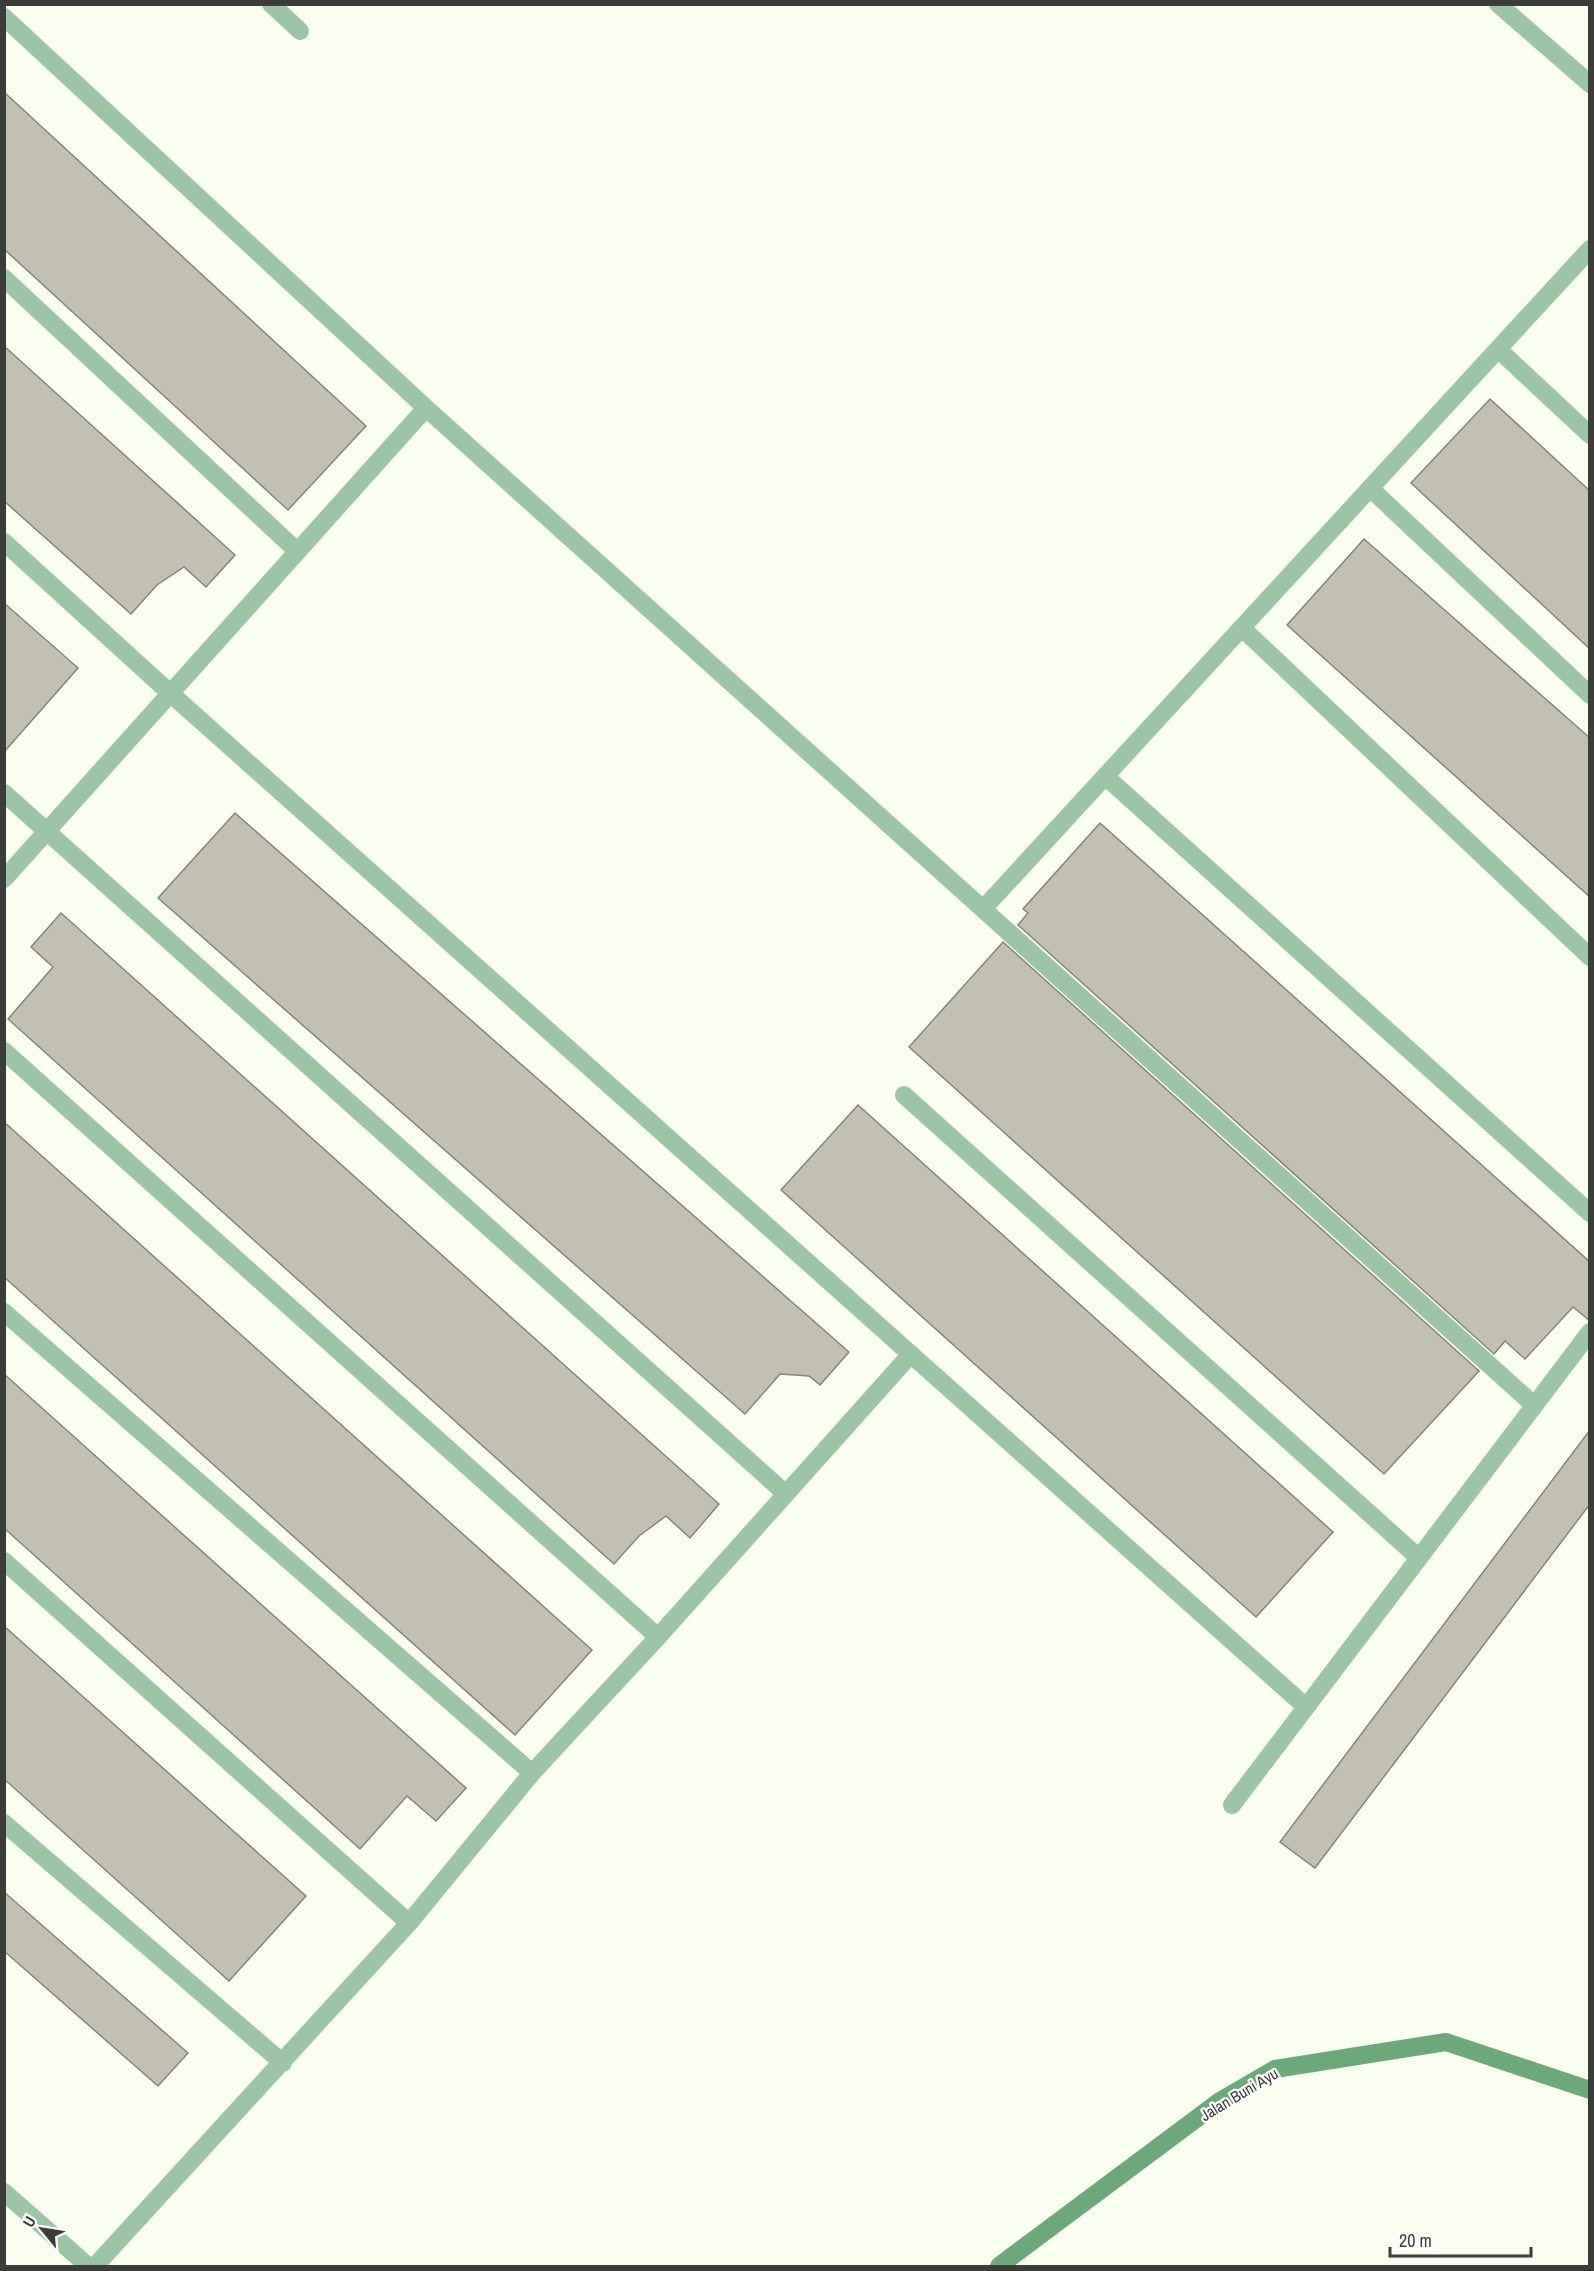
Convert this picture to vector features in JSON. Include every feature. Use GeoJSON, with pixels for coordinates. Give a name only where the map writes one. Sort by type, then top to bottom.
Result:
{"type":"FeatureCollection","features":[{"type":"Feature","properties":{"kind":"main road","name":"Jalan Buni Ayu"},"geometry":{"type":"LineString","coordinates":[[999,2266],[1220,2101],[1275,2069],[1446,2042],[1590,2090]]}},
{"type":"Feature","properties":{"kind":"street"},"geometry":{"type":"LineString","coordinates":[[271,4],[300,31]]}},
{"type":"Feature","properties":{"kind":"street"},"geometry":{"type":"LineString","coordinates":[[1498,4],[1590,84]]}},
{"type":"Feature","properties":{"kind":"street"},"geometry":{"type":"LineString","coordinates":[[4,17],[426,408],[1534,1405]]}},
{"type":"Feature","properties":{"kind":"street"},"geometry":{"type":"LineString","coordinates":[[982,909],[1590,249]]}},
{"type":"Feature","properties":{"kind":"street"},"geometry":{"type":"LineString","coordinates":[[4,278],[297,551]]}},
{"type":"Feature","properties":{"kind":"street"},"geometry":{"type":"LineString","coordinates":[[1499,350],[1590,435]]}},
{"type":"Feature","properties":{"kind":"street"},"geometry":{"type":"LineString","coordinates":[[4,879],[426,408]]}},
{"type":"Feature","properties":{"kind":"street"},"geometry":{"type":"LineString","coordinates":[[1371,489],[1590,695]]}},
{"type":"Feature","properties":{"kind":"street"},"geometry":{"type":"LineString","coordinates":[[4,542],[170,693],[1306,1707]]}},
{"type":"Feature","properties":{"kind":"street"},"geometry":{"type":"LineString","coordinates":[[1242,628],[1590,957]]}},
{"type":"Feature","properties":{"kind":"street"},"geometry":{"type":"LineString","coordinates":[[1105,776],[1590,1213]]}},
{"type":"Feature","properties":{"kind":"street"},"geometry":{"type":"LineString","coordinates":[[4,792],[786,1494]]}},
{"type":"Feature","properties":{"kind":"street"},"geometry":{"type":"LineString","coordinates":[[4,1051],[658,1637]]}},
{"type":"Feature","properties":{"kind":"street"},"geometry":{"type":"LineString","coordinates":[[904,1095],[1419,1558]]}},
{"type":"Feature","properties":{"kind":"street"},"geometry":{"type":"LineString","coordinates":[[4,1312],[532,1773]]}},
{"type":"Feature","properties":{"kind":"street"},"geometry":{"type":"LineString","coordinates":[[1232,1805],[1590,1332]]}},
{"type":"Feature","properties":{"kind":"street"},"geometry":{"type":"LineString","coordinates":[[95,2266],[283,2064],[409,1923],[532,1773],[658,1637],[911,1354]]}},
{"type":"Feature","properties":{"kind":"street"},"geometry":{"type":"LineString","coordinates":[[4,1561],[409,1923]]}},
{"type":"Feature","properties":{"kind":"street"},"geometry":{"type":"LineString","coordinates":[[4,1822],[283,2064]]}},
{"type":"Feature","properties":{"kind":"street"},"geometry":{"type":"LineString","coordinates":[[4,2192],[88,2266]]}},
{"type":"Feature","properties":{"kind":"building"},"geometry":{"type":"Polygon","coordinates":[[[4,92],[366,426],[288,510],[4,249],[4,92]]]}},
{"type":"Feature","properties":{"kind":"building"},"geometry":{"type":"Polygon","coordinates":[[[4,346],[235,555],[206,587],[184,567],[157,585],[131,614],[4,501],[4,346]]]}},
{"type":"Feature","properties":{"kind":"building"},"geometry":{"type":"Polygon","coordinates":[[[1490,399],[1590,491],[1590,649],[1411,483],[1490,399]]]}},
{"type":"Feature","properties":{"kind":"building"},"geometry":{"type":"Polygon","coordinates":[[[1364,539],[1590,738],[1590,897],[1287,625],[1364,539]]]}},
{"type":"Feature","properties":{"kind":"building"},"geometry":{"type":"Polygon","coordinates":[[[4,603],[78,668],[4,752],[4,603]]]}},
{"type":"Feature","properties":{"kind":"building"},"geometry":{"type":"Polygon","coordinates":[[[235,813],[849,1352],[820,1385],[809,1376],[780,1374],[745,1414],[158,898],[235,813]]]}},
{"type":"Feature","properties":{"kind":"building"},"geometry":{"type":"Polygon","coordinates":[[[1100,823],[1590,1262],[1590,1321],[1573,1307],[1525,1359],[1505,1341],[1494,1354],[1018,925],[1028,913],[1023,909],[1100,823]]]}},
{"type":"Feature","properties":{"kind":"building"},"geometry":{"type":"Polygon","coordinates":[[[61,913],[719,1504],[690,1538],[666,1516],[639,1536],[614,1564],[8,1019],[53,967],[31,947],[61,913]]]}},
{"type":"Feature","properties":{"kind":"building"},"geometry":{"type":"Polygon","coordinates":[[[1003,942],[1479,1371],[1384,1474],[909,1047],[1003,942]]]}},
{"type":"Feature","properties":{"kind":"building"},"geometry":{"type":"Polygon","coordinates":[[[858,1105],[1333,1532],[1256,1617],[781,1190],[858,1105]]]}},
{"type":"Feature","properties":{"kind":"building"},"geometry":{"type":"Polygon","coordinates":[[[4,1122],[592,1650],[515,1735],[4,1277],[4,1122]]]}},
{"type":"Feature","properties":{"kind":"building"},"geometry":{"type":"Polygon","coordinates":[[[4,1374],[466,1788],[436,1821],[407,1796],[360,1849],[4,1528],[4,1374]]]}},
{"type":"Feature","properties":{"kind":"building"},"geometry":{"type":"Polygon","coordinates":[[[1590,1430],[1590,1504],[1315,1868],[1280,1842],[1590,1430]]]}},
{"type":"Feature","properties":{"kind":"building"},"geometry":{"type":"Polygon","coordinates":[[[4,1626],[306,1896],[229,1981],[4,1779],[4,1626]]]}},
{"type":"Feature","properties":{"kind":"building"},"geometry":{"type":"Polygon","coordinates":[[[4,1892],[188,2053],[158,2086],[4,1951],[4,1892]]]}}]}
